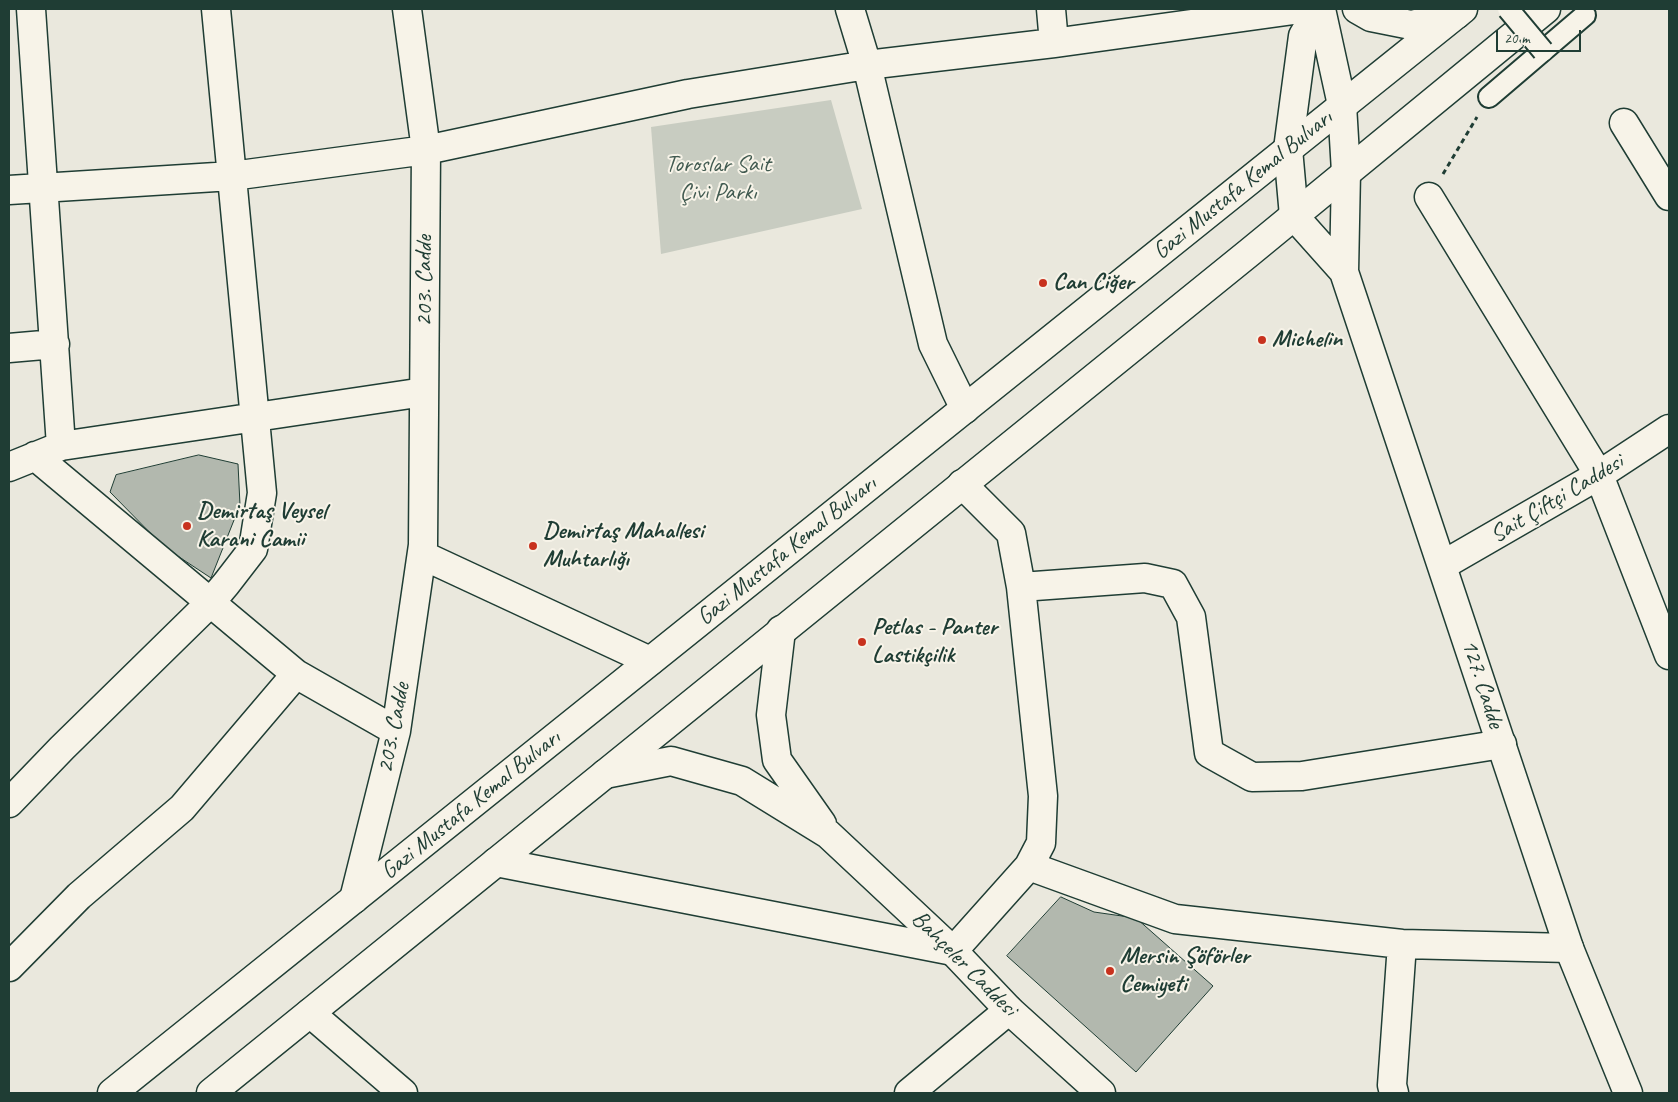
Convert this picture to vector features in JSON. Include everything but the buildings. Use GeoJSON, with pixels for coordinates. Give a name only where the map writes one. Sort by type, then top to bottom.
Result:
{"type":"FeatureCollection","features":[{"type":"Feature","properties":{"kind":"main road"},"geometry":{"type":"LineString","coordinates":[[31,9],[61,446]]}},
{"type":"Feature","properties":{"kind":"main road"},"geometry":{"type":"LineString","coordinates":[[9,803],[62,748],[210,603],[254,548],[262,494],[216,9]]}},
{"type":"Feature","properties":{"kind":"main road","name":"203. Cadde"},"geometry":{"type":"LineString","coordinates":[[354,899],[396,731],[422,555],[426,150],[407,9]]}},
{"type":"Feature","properties":{"kind":"main road"},"geometry":{"type":"LineString","coordinates":[[850,9],[867,66],[933,344],[965,409]]}},
{"type":"Feature","properties":{"kind":"main road"},"geometry":{"type":"LineString","coordinates":[[1051,9],[1054,43]]}},
{"type":"Feature","properties":{"kind":"main road"},"geometry":{"type":"LineString","coordinates":[[9,190],[232,176],[426,150],[688,94],[867,66],[1054,43],[1301,9]]}},
{"type":"Feature","properties":{"kind":"main road"},"geometry":{"type":"LineString","coordinates":[[1320,9],[1342,105],[1346,172],[1344,272]]}},
{"type":"Feature","properties":{"kind":"main road"},"geometry":{"type":"LineString","coordinates":[[1320,9],[1303,36],[1288,149],[1294,216],[1344,272]]}},
{"type":"Feature","properties":{"kind":"main road"},"geometry":{"type":"LineString","coordinates":[[211,1093],[1294,216],[1546,9]]}},
{"type":"Feature","properties":{"kind":"main road"},"geometry":{"type":"LineString","coordinates":[[1370,12],[1411,25],[1460,11]]}},
{"type":"Feature","properties":{"kind":"main road","name":"Gazi Mustafa Kemal Bulvarı"},"geometry":{"type":"LineString","coordinates":[[112,1093],[1460,11]]}},
{"type":"Feature","properties":{"kind":"main road"},"geometry":{"type":"LineString","coordinates":[[1624,123],[1669,196]]}},
{"type":"Feature","properties":{"kind":"main road"},"geometry":{"type":"LineString","coordinates":[[1429,197],[1599,476],[1669,655]]}},
{"type":"Feature","properties":{"kind":"main road","name":"127. Cadde"},"geometry":{"type":"LineString","coordinates":[[1344,272],[1502,744],[1568,948],[1628,1093]]}},
{"type":"Feature","properties":{"kind":"main road"},"geometry":{"type":"LineString","coordinates":[[9,348],[54,344]]}},
{"type":"Feature","properties":{"kind":"main road"},"geometry":{"type":"LineString","coordinates":[[9,467],[61,446],[424,392]]}},
{"type":"Feature","properties":{"kind":"main road","name":"Sait Çiftçi Caddesi"},"geometry":{"type":"LineString","coordinates":[[1443,566],[1599,476],[1669,429]]}},
{"type":"Feature","properties":{"kind":"main road"},"geometry":{"type":"LineString","coordinates":[[35,456],[296,674],[396,731]]}},
{"type":"Feature","properties":{"kind":"main road"},"geometry":{"type":"LineString","coordinates":[[496,862],[953,951],[1029,866],[1041,843],[1043,796],[1021,587],[1011,533],[962,484]]}},
{"type":"Feature","properties":{"kind":"main road"},"geometry":{"type":"LineString","coordinates":[[422,555],[650,661]]}},
{"type":"Feature","properties":{"kind":"main road"},"geometry":{"type":"LineString","coordinates":[[1021,587],[1145,578],[1173,584],[1191,617],[1209,753],[1252,778],[1302,776],[1502,744]]}},
{"type":"Feature","properties":{"kind":"main road"},"geometry":{"type":"LineString","coordinates":[[782,630],[772,715],[777,760],[828,834]]}},
{"type":"Feature","properties":{"kind":"main road"},"geometry":{"type":"LineString","coordinates":[[9,967],[79,896],[182,808],[296,674]]}},
{"type":"Feature","properties":{"kind":"main road"},"geometry":{"type":"LineString","coordinates":[[604,774],[671,761],[742,781],[828,834]]}},
{"type":"Feature","properties":{"kind":"main road","name":"Bahçeler Caddesi"},"geometry":{"type":"LineString","coordinates":[[828,834],[953,951],[1009,1010],[1101,1093]]}},
{"type":"Feature","properties":{"kind":"main road"},"geometry":{"type":"LineString","coordinates":[[1029,866],[1175,919],[1402,944],[1568,948]]}},
{"type":"Feature","properties":{"kind":"main road"},"geometry":{"type":"LineString","coordinates":[[1394,1093],[1392,1085],[1402,944]]}},
{"type":"Feature","properties":{"kind":"main road"},"geometry":{"type":"LineString","coordinates":[[909,1093],[1009,1010]]}},
{"type":"Feature","properties":{"kind":"main road"},"geometry":{"type":"LineString","coordinates":[[310,1013],[403,1093]]}},
{"type":"Feature","properties":{"kind":"street"},"geometry":{"type":"LineString","coordinates":[[1508,9],[1543,51]]}},
{"type":"Feature","properties":{"kind":"street"},"geometry":{"type":"LineString","coordinates":[[1489,97],[1585,15]]}},
{"type":"Feature","properties":{"kind":"path"},"geometry":{"type":"LineString","coordinates":[[1429,197],[1489,97]]}},
{"type":"Feature","properties":{"kind":"green space","name":"Toroslar Sait Çivi Parkı"},"geometry":{"type":"Polygon","coordinates":[[[831,100],[862,209],[661,254],[651,127],[831,100]]]}},
{"type":"Feature","properties":{"kind":"place","name":"Can Ciğer"},"geometry":{"type":"Point","coordinates":[1043,283]}},
{"type":"Feature","properties":{"kind":"place","name":"Michelin"},"geometry":{"type":"Point","coordinates":[1262,340]}},
{"type":"Feature","properties":{"kind":"place","name":"Demirtaş Veysel Karani Camii"},"geometry":{"type":"Point","coordinates":[187,526]}},
{"type":"Feature","properties":{"kind":"place","name":"Demirtaş Mahallesi Muhtarlığı"},"geometry":{"type":"Point","coordinates":[533,546]}},
{"type":"Feature","properties":{"kind":"place","name":"Petlas - Panter Lastikçilik"},"geometry":{"type":"Point","coordinates":[862,642]}},
{"type":"Feature","properties":{"kind":"place","name":"Mersin Şöförler Cemiyeti"},"geometry":{"type":"Point","coordinates":[1110,971]}}]}
